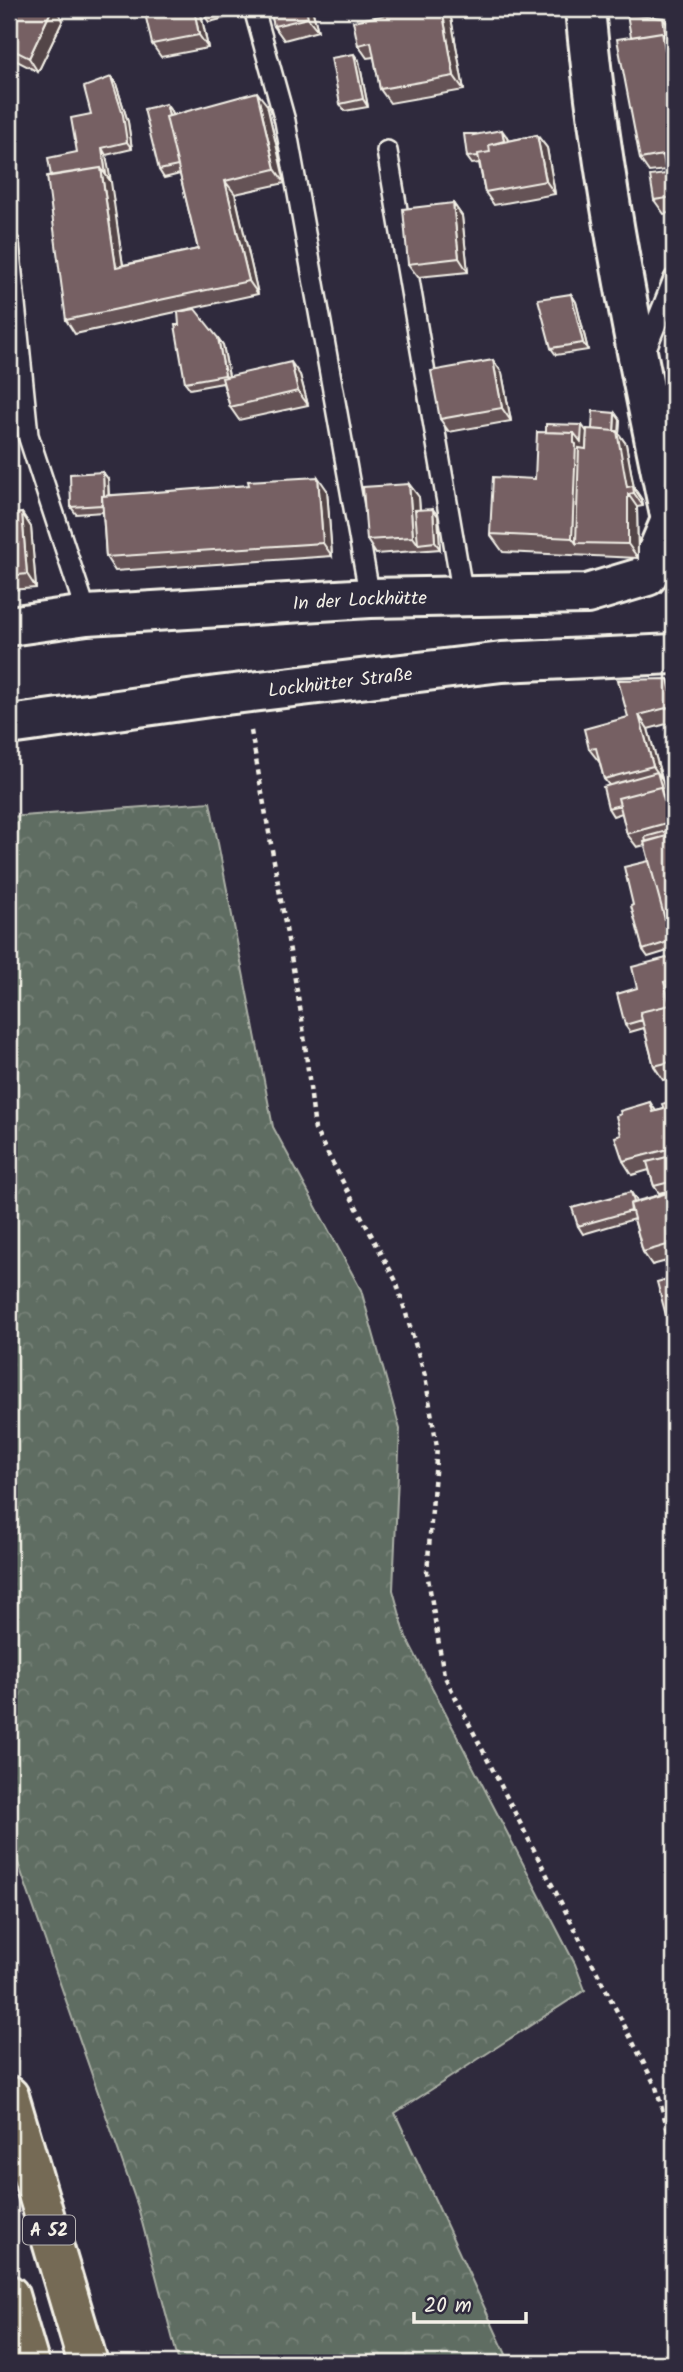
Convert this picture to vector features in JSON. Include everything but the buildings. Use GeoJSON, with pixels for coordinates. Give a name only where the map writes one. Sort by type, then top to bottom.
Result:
{"type":"FeatureCollection","features":[{"type":"Feature","properties":{"kind":"highway","name":"A 52"},"geometry":{"type":"LineString","coordinates":[[9,2096],[88,2363]]}},
{"type":"Feature","properties":{"kind":"highway"},"geometry":{"type":"LineString","coordinates":[[9,2295],[29,2363]]}},
{"type":"Feature","properties":{"kind":"street","name":"In der Lockhütte"},"geometry":{"type":"LineString","coordinates":[[9,626],[87,615],[370,598],[587,594],[647,576],[673,522],[639,367],[593,90],[585,9]]}},
{"type":"Feature","properties":{"kind":"street","name":"Lockhütter Straße"},"geometry":{"type":"LineString","coordinates":[[9,725],[217,695],[502,662],[674,654]]}},
{"type":"Feature","properties":{"kind":"lane"},"geometry":{"type":"LineString","coordinates":[[254,9],[285,121],[370,598]]}},
{"type":"Feature","properties":{"kind":"lane"},"geometry":{"type":"LineString","coordinates":[[387,151],[463,596]]}},
{"type":"Feature","properties":{"kind":"lane"},"geometry":{"type":"LineString","coordinates":[[9,243],[28,435],[87,615]]}},
{"type":"Feature","properties":{"kind":"lane"},"geometry":{"type":"LineString","coordinates":[[639,367],[674,278]]}},
{"type":"Feature","properties":{"kind":"path"},"geometry":{"type":"LineString","coordinates":[[250,726],[302,1019],[316,1130],[396,1281],[425,1376],[437,1447],[427,1572],[444,1675],[656,2087],[674,2152]]}},
{"type":"Feature","properties":{"kind":"path"},"geometry":{"type":"LineString","coordinates":[[671,2363],[674,2337]]}},
{"type":"Feature","properties":{"kind":"green space"},"geometry":{"type":"Polygon","coordinates":[[[210,802],[273,1127],[361,1290],[400,1429],[393,1590],[406,1637],[575,1964],[585,1990],[395,2113],[510,2363],[179,2363],[138,2207],[9,1837],[9,817],[210,802]]]}}]}
